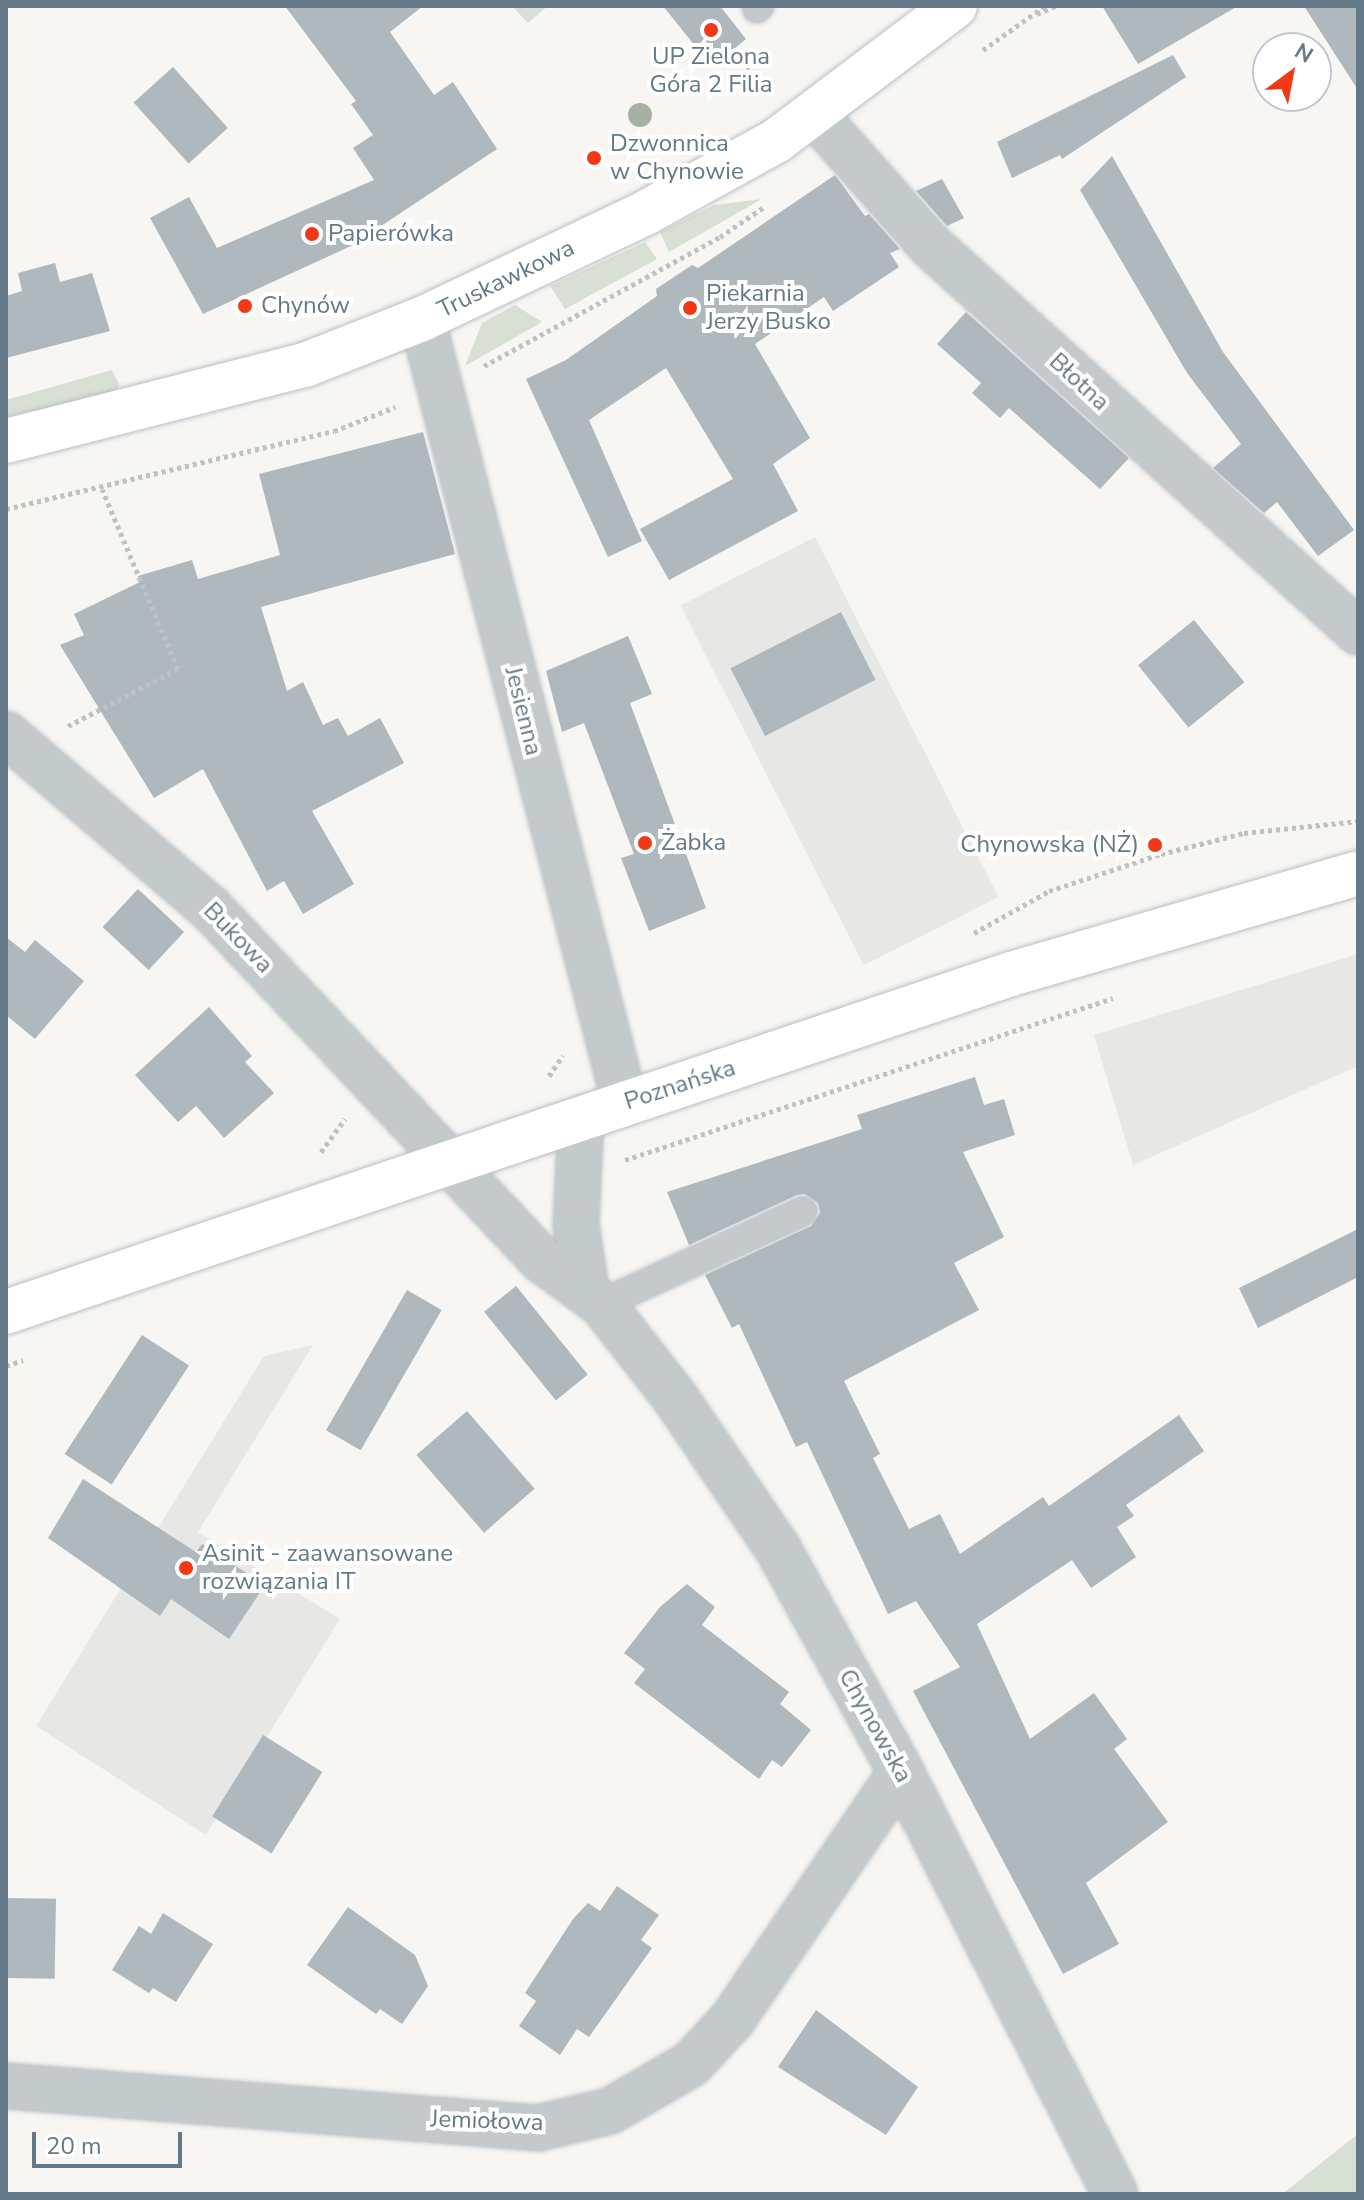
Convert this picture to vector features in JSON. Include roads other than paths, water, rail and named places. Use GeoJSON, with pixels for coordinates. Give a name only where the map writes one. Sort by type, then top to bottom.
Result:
{"type":"FeatureCollection","features":[{"type":"Feature","properties":{"kind":"street","name":"Truskawkowa"},"geometry":{"type":"LineString","coordinates":[[6,441],[305,365],[422,319],[647,212],[815,115],[955,6]]}},
{"type":"Feature","properties":{"kind":"street","name":"Błotna"},"geometry":{"type":"LineString","coordinates":[[815,115],[931,246],[1358,632]]}},
{"type":"Feature","properties":{"kind":"street","name":"Jesienna"},"geometry":{"type":"LineString","coordinates":[[422,319],[625,1103]]}},
{"type":"Feature","properties":{"kind":"street","name":"Bukowa"},"geometry":{"type":"LineString","coordinates":[[15,742],[210,908],[451,1162]]}},
{"type":"Feature","properties":{"kind":"street","name":"Poznańska"},"geometry":{"type":"LineString","coordinates":[[6,1312],[1011,974],[1358,873]]}},
{"type":"Feature","properties":{"kind":"street","name":"Chynowska"},"geometry":{"type":"LineString","coordinates":[[581,1118],[576,1224],[594,1297]]}},
{"type":"Feature","properties":{"kind":"street","name":"Chynowska"},"geometry":{"type":"LineString","coordinates":[[451,1162],[542,1260],[594,1297],[674,1396],[778,1549],[901,1772],[1115,2194]]}},
{"type":"Feature","properties":{"kind":"street","name":"Jemiołowa"},"geometry":{"type":"LineString","coordinates":[[6,2086],[538,2128],[610,2111],[691,2064],[732,2020],[901,1772]]}},
{"type":"Feature","properties":{"kind":"lane"},"geometry":{"type":"LineString","coordinates":[[594,1297],[803,1211]]}},
{"type":"Feature","properties":{"kind":"place","name":"UP Zielona Góra 2 Filia"},"geometry":{"type":"Point","coordinates":[711,30]}},
{"type":"Feature","properties":{"kind":"place","name":"Dzwonnica w Chynowie"},"geometry":{"type":"Point","coordinates":[594,158]}},
{"type":"Feature","properties":{"kind":"place","name":"Papierówka"},"geometry":{"type":"Point","coordinates":[312,234]}},
{"type":"Feature","properties":{"kind":"place","name":"Chynów"},"geometry":{"type":"Point","coordinates":[245,306]}},
{"type":"Feature","properties":{"kind":"place","name":"Piekarnia Jerzy Busko"},"geometry":{"type":"Point","coordinates":[690,308]}},
{"type":"Feature","properties":{"kind":"place","name":"Żabka"},"geometry":{"type":"Point","coordinates":[645,843]}},
{"type":"Feature","properties":{"kind":"place","name":"Chynowska (NŻ)"},"geometry":{"type":"Point","coordinates":[1155,845]}},
{"type":"Feature","properties":{"kind":"place","name":"Asinit - zaawansowane rozwiązania IT"},"geometry":{"type":"Point","coordinates":[186,1568]}}]}
